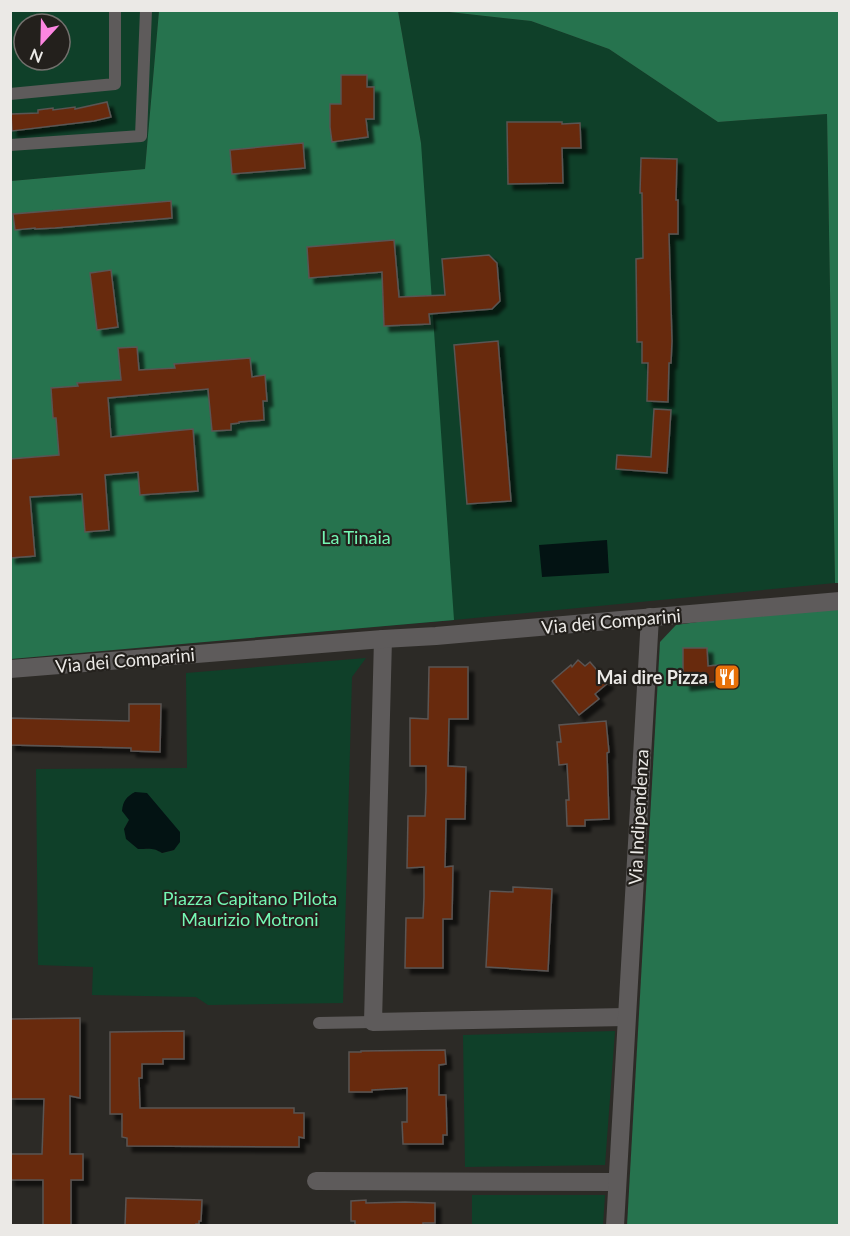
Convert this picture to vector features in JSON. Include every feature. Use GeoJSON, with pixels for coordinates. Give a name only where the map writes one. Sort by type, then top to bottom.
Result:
{"type":"FeatureCollection","features":[{"type":"Feature","properties":{"kind":"street","name":"Via dei Comparini"},"geometry":{"type":"LineString","coordinates":[[10,669],[436,636],[840,601]]}},
{"type":"Feature","properties":{"kind":"street","name":"Via Indipendenza"},"geometry":{"type":"LineString","coordinates":[[615,1226],[650,617]]}},
{"type":"Feature","properties":{"kind":"street"},"geometry":{"type":"LineString","coordinates":[[383,639],[373,1022],[627,1017]]}},
{"type":"Feature","properties":{"kind":"street"},"geometry":{"type":"LineString","coordinates":[[316,1181],[617,1182]]}},
{"type":"Feature","properties":{"kind":"lane"},"geometry":{"type":"LineString","coordinates":[[10,94],[114,84],[115,10]]}},
{"type":"Feature","properties":{"kind":"lane"},"geometry":{"type":"LineString","coordinates":[[10,146],[141,136],[146,10]]}},
{"type":"Feature","properties":{"kind":"lane"},"geometry":{"type":"LineString","coordinates":[[319,1023],[373,1022]]}},
{"type":"Feature","properties":{"kind":"green space"},"geometry":{"type":"Polygon","coordinates":[[[11,11],[159,11],[145,169],[11,181],[11,11]]]}},
{"type":"Feature","properties":{"kind":"green space","name":"La Tinaia"},"geometry":{"type":"Polygon","coordinates":[[[159,11],[398,11],[421,143],[454,620],[11,659],[11,181],[145,169],[159,11]]]}},
{"type":"Feature","properties":{"kind":"green space","name":"La Tinaia"},"geometry":{"type":"Polygon","coordinates":[[[398,11],[440,11],[531,21],[609,49],[718,122],[827,114],[835,583],[454,620],[131,648],[139,562],[421,143],[398,11]]]}},
{"type":"Feature","properties":{"kind":"green space"},"geometry":{"type":"Polygon","coordinates":[[[440,11],[839,11],[839,583],[835,583],[827,114],[718,122],[609,49],[531,21],[440,11]]]}},
{"type":"Feature","properties":{"kind":"green space"},"geometry":{"type":"Polygon","coordinates":[[[839,605],[839,1225],[627,1226],[660,642],[676,625],[839,605]]]}},
{"type":"Feature","properties":{"kind":"green space","name":"Piazza Capitano Pilota Maurizio Motroni"},"geometry":{"type":"Polygon","coordinates":[[[366,658],[352,677],[343,1003],[208,1005],[196,997],[92,995],[93,967],[38,965],[36,769],[187,768],[186,673],[366,658]],[[129,820],[124,829],[144,849],[149,848],[162,853],[174,850],[177,844],[129,820]]]}},
{"type":"Feature","properties":{"kind":"green space"},"geometry":{"type":"Polygon","coordinates":[[[615,1031],[605,1165],[465,1167],[463,1035],[615,1031]]]}},
{"type":"Feature","properties":{"kind":"green space"},"geometry":{"type":"Polygon","coordinates":[[[472,1195],[605,1195],[603,1225],[472,1225],[472,1195]]]}},
{"type":"Feature","properties":{"kind":"shaded area"},"geometry":{"type":"Polygon","coordinates":[[[607,540],[609,573],[542,577],[539,545],[607,540]]]}},
{"type":"Feature","properties":{"kind":"shaded area"},"geometry":{"type":"Polygon","coordinates":[[[135,792],[147,793],[180,832],[180,842],[174,850],[162,853],[153,849],[138,849],[126,839],[124,829],[129,820],[122,808],[125,800],[135,792]]]}},
{"type":"Feature","properties":{"kind":"building"},"geometry":{"type":"Polygon","coordinates":[[[341,75],[367,75],[367,87],[374,87],[374,119],[366,119],[368,137],[332,142],[330,104],[341,104],[341,75]]]}},
{"type":"Feature","properties":{"kind":"building"},"geometry":{"type":"Polygon","coordinates":[[[107,102],[111,117],[12,131],[11,114],[38,113],[38,110],[53,108],[53,110],[75,107],[75,109],[107,102]]]}},
{"type":"Feature","properties":{"kind":"building"},"geometry":{"type":"Polygon","coordinates":[[[507,122],[580,123],[581,148],[562,148],[563,183],[508,184],[507,122]]]}},
{"type":"Feature","properties":{"kind":"building"},"geometry":{"type":"Polygon","coordinates":[[[303,143],[305,168],[232,174],[230,150],[303,143]]]}},
{"type":"Feature","properties":{"kind":"building"},"geometry":{"type":"Polygon","coordinates":[[[641,158],[677,159],[678,234],[669,234],[672,341],[668,402],[647,401],[648,363],[642,363],[642,342],[637,342],[636,259],[643,258],[641,158]]]}},
{"type":"Feature","properties":{"kind":"building"},"geometry":{"type":"Polygon","coordinates":[[[171,201],[172,218],[15,230],[13,214],[171,201]]]}},
{"type":"Feature","properties":{"kind":"building"},"geometry":{"type":"Polygon","coordinates":[[[394,240],[399,297],[445,295],[442,259],[489,255],[497,263],[500,301],[492,309],[429,314],[430,324],[384,326],[382,272],[309,278],[307,247],[394,240]]]}},
{"type":"Feature","properties":{"kind":"building"},"geometry":{"type":"Polygon","coordinates":[[[111,270],[118,327],[97,330],[90,273],[111,270]]]}},
{"type":"Feature","properties":{"kind":"building"},"geometry":{"type":"Polygon","coordinates":[[[498,341],[511,501],[467,504],[454,345],[498,341]]]}},
{"type":"Feature","properties":{"kind":"building"},"geometry":{"type":"Polygon","coordinates":[[[137,347],[139,370],[175,368],[174,364],[250,358],[252,377],[265,375],[267,401],[263,401],[264,420],[239,422],[231,424],[231,430],[212,431],[208,389],[108,398],[111,437],[193,429],[198,491],[140,495],[138,472],[105,475],[109,530],[85,532],[82,494],[30,497],[35,556],[10,558],[10,459],[59,455],[51,388],[78,386],[77,383],[121,380],[118,348],[137,347]]]}},
{"type":"Feature","properties":{"kind":"building"},"geometry":{"type":"Polygon","coordinates":[[[654,409],[671,410],[667,473],[616,469],[617,455],[651,457],[654,409]]]}},
{"type":"Feature","properties":{"kind":"building"},"geometry":{"type":"Polygon","coordinates":[[[683,648],[707,648],[708,666],[719,665],[720,681],[685,685],[683,648]]]}},
{"type":"Feature","properties":{"kind":"building"},"geometry":{"type":"Polygon","coordinates":[[[578,660],[585,666],[590,662],[608,683],[595,694],[599,699],[579,715],[552,681],[578,660]]]}},
{"type":"Feature","properties":{"kind":"building"},"geometry":{"type":"Polygon","coordinates":[[[429,667],[468,667],[468,719],[449,719],[448,766],[466,767],[465,819],[446,819],[445,867],[453,866],[452,919],[443,919],[443,968],[405,968],[406,918],[423,918],[424,897],[424,867],[407,868],[408,816],[425,816],[426,791],[426,766],[410,766],[410,718],[428,719],[429,667]]]}},
{"type":"Feature","properties":{"kind":"building"},"geometry":{"type":"Polygon","coordinates":[[[129,704],[161,704],[160,752],[131,751],[131,748],[10,745],[10,718],[129,721],[129,704]]]}},
{"type":"Feature","properties":{"kind":"building"},"geometry":{"type":"Polygon","coordinates":[[[606,721],[609,752],[607,753],[609,819],[585,820],[585,826],[567,826],[566,800],[569,800],[567,764],[559,765],[557,742],[561,742],[559,725],[606,721]]]}},
{"type":"Feature","properties":{"kind":"building"},"geometry":{"type":"Polygon","coordinates":[[[513,887],[552,889],[548,971],[486,967],[490,891],[513,892],[513,887]]]}},
{"type":"Feature","properties":{"kind":"building"},"geometry":{"type":"Polygon","coordinates":[[[80,1018],[80,1098],[70,1096],[70,1154],[83,1154],[83,1180],[71,1180],[71,1226],[43,1226],[43,1180],[10,1180],[10,1154],[42,1154],[44,1099],[10,1099],[10,1019],[80,1018]]]}},
{"type":"Feature","properties":{"kind":"building"},"geometry":{"type":"Polygon","coordinates":[[[184,1031],[184,1059],[163,1059],[163,1064],[142,1064],[142,1078],[139,1078],[140,1108],[294,1108],[294,1113],[304,1113],[304,1138],[299,1137],[299,1147],[127,1146],[127,1138],[122,1137],[122,1114],[110,1114],[110,1032],[184,1031]]]}},
{"type":"Feature","properties":{"kind":"building"},"geometry":{"type":"Polygon","coordinates":[[[445,1050],[446,1064],[439,1065],[439,1095],[446,1095],[447,1135],[443,1135],[443,1144],[403,1144],[402,1122],[407,1122],[407,1088],[349,1092],[349,1052],[445,1050]]]}},
{"type":"Feature","properties":{"kind":"building"},"geometry":{"type":"Polygon","coordinates":[[[126,1198],[202,1200],[201,1221],[196,1226],[125,1226],[126,1198]]]}},
{"type":"Feature","properties":{"kind":"building"},"geometry":{"type":"Polygon","coordinates":[[[366,1200],[366,1203],[435,1203],[435,1223],[423,1223],[423,1226],[355,1226],[355,1221],[351,1221],[351,1201],[366,1200]]]}},
{"type":"Feature","properties":{"kind":"place","name":"Mai dire Pizza"},"geometry":{"type":"Point","coordinates":[727,677]}}]}
